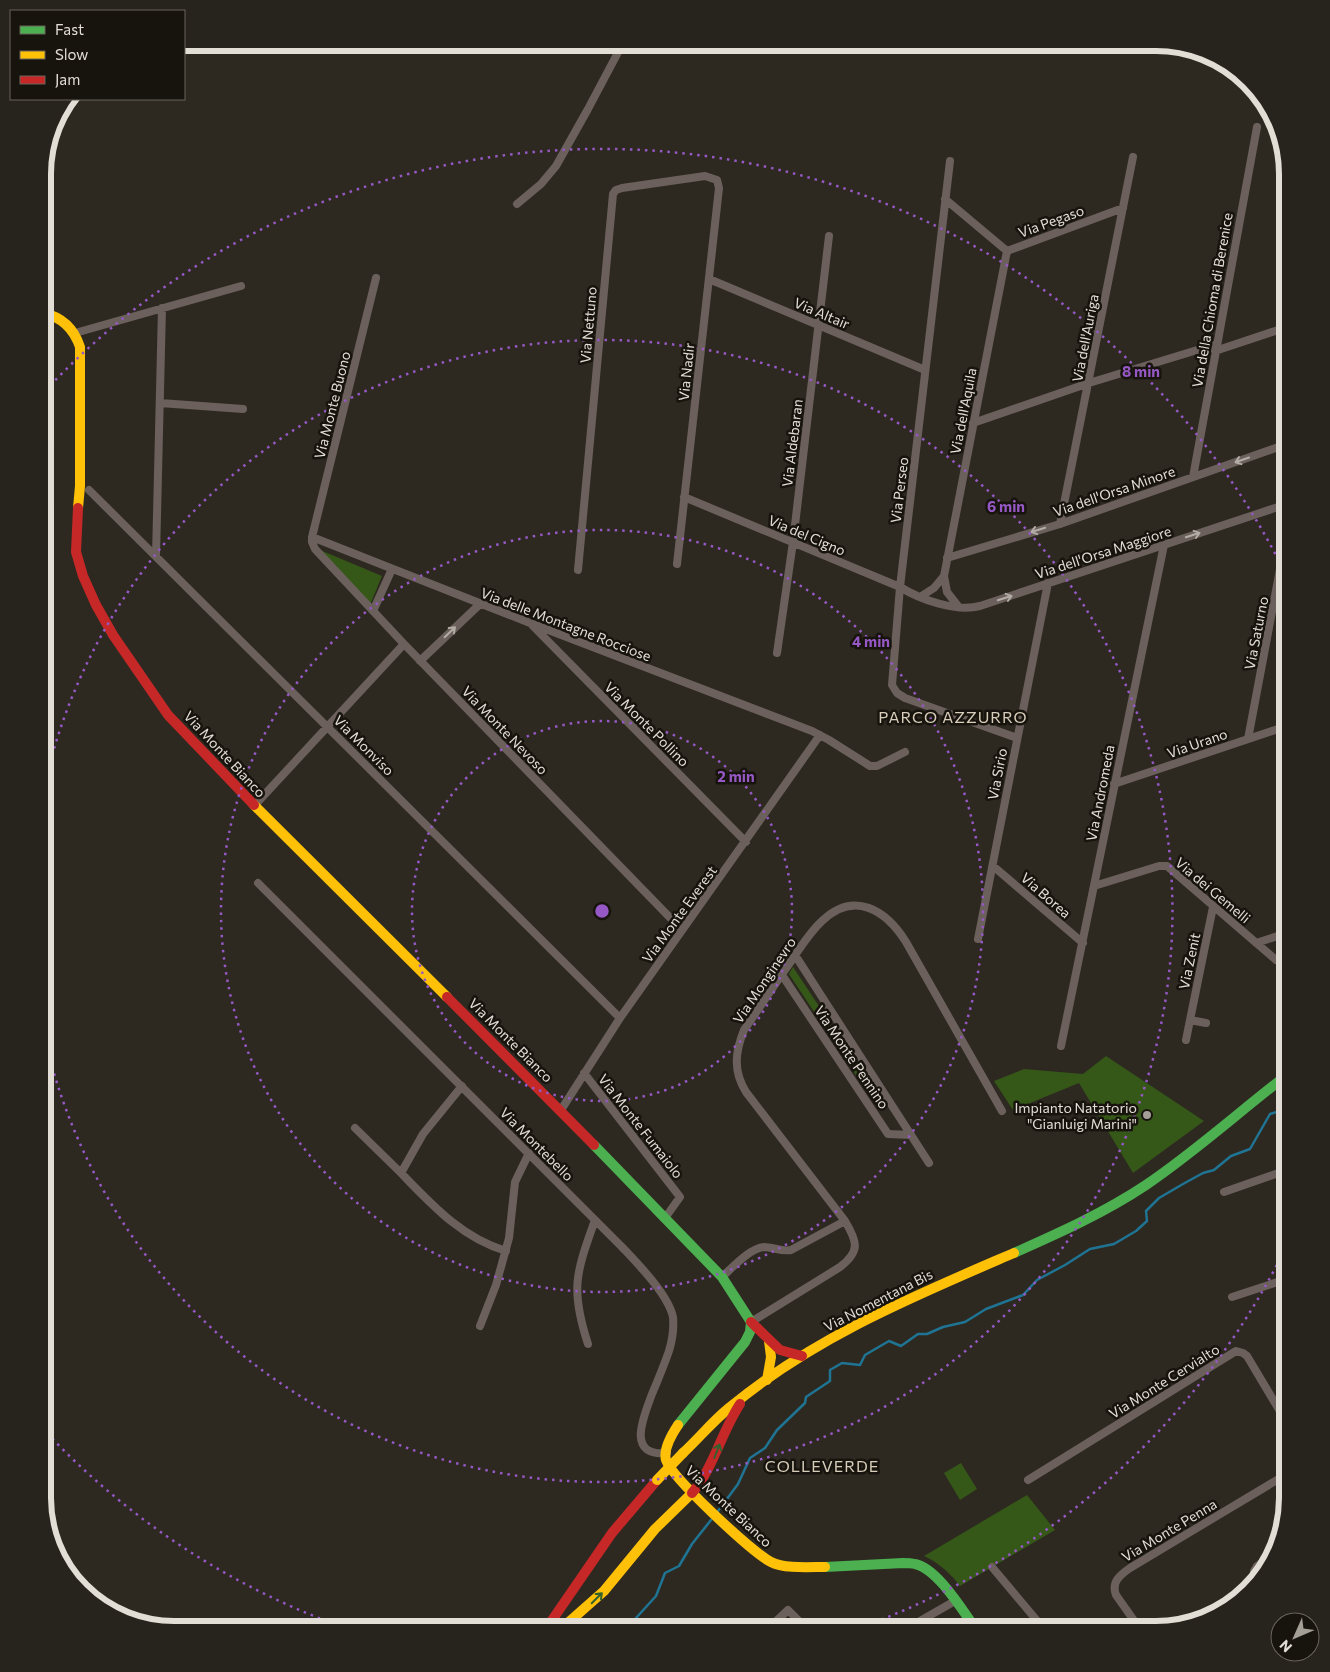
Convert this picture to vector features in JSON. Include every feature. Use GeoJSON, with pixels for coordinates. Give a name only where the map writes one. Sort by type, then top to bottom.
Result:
{"type":"FeatureCollection","features":[{"type":"Feature","properties":{"kind":"street"},"geometry":{"type":"LineString","coordinates":[[517,204],[541,184],[556,166],[619,51]]}},
{"type":"Feature","properties":{"kind":"street","name":"Via della Chioma di Berenice"},"geometry":{"type":"LineString","coordinates":[[1193,477],[1257,127]]}},
{"type":"Feature","properties":{"kind":"street","name":"Via dell'Auriga"},"geometry":{"type":"LineString","coordinates":[[1060,524],[1133,157]]}},
{"type":"Feature","properties":{"kind":"street","name":"Via Perseo"},"geometry":{"type":"LineString","coordinates":[[950,161],[900,587],[892,680],[895,690],[905,698],[1017,738]]}},
{"type":"Feature","properties":{"kind":"street","name":"Via Nettuno"},"geometry":{"type":"LineString","coordinates":[[578,570],[613,194],[616,190],[622,188],[700,176],[713,178],[718,183]]}},
{"type":"Feature","properties":{"kind":"street","name":"Via Nadir"},"geometry":{"type":"LineString","coordinates":[[678,564],[718,183]]}},
{"type":"Feature","properties":{"kind":"street","name":"Via Pegaso"},"geometry":{"type":"LineString","coordinates":[[945,199],[1006,251],[1123,208]]}},
{"type":"Feature","properties":{"kind":"street","name":"Via Aldebaran"},"geometry":{"type":"LineString","coordinates":[[777,653],[793,542],[829,236]]}},
{"type":"Feature","properties":{"kind":"street","name":"Via dell'Aquila"},"geometry":{"type":"LineString","coordinates":[[944,576],[1006,251]]}},
{"type":"Feature","properties":{"kind":"street","name":"Via Monte Buono"},"geometry":{"type":"LineString","coordinates":[[312,537],[376,278]]}},
{"type":"Feature","properties":{"kind":"street","name":"Via Altair"},"geometry":{"type":"LineString","coordinates":[[709,279],[926,370]]}},
{"type":"Feature","properties":{"kind":"street"},"geometry":{"type":"LineString","coordinates":[[52,317],[60,320],[75,333],[241,286]]}},
{"type":"Feature","properties":{"kind":"street"},"geometry":{"type":"LineString","coordinates":[[156,556],[162,308]]}},
{"type":"Feature","properties":{"kind":"street"},"geometry":{"type":"LineString","coordinates":[[974,423],[1089,383],[1279,330]]}},
{"type":"Feature","properties":{"kind":"street","name":"Via Monte Bianco"},"geometry":{"type":"LineString","coordinates":[[75,333],[80,354],[80,486],[76,546],[83,576],[107,626],[156,699],[254,806],[561,1110],[722,1277],[751,1322],[769,1341],[783,1351],[802,1356]]}},
{"type":"Feature","properties":{"kind":"street"},"geometry":{"type":"LineString","coordinates":[[160,403],[243,409]]}},
{"type":"Feature","properties":{"kind":"street","name":"Via dell'Orsa Minore"},"geometry":{"type":"LineString","coordinates":[[947,558],[1060,524],[1279,447]]}},
{"type":"Feature","properties":{"kind":"street","name":"Via Monviso"},"geometry":{"type":"LineString","coordinates":[[89,490],[620,1018]]}},
{"type":"Feature","properties":{"kind":"street","name":"Via del Cigno"},"geometry":{"type":"LineString","coordinates":[[684,497],[920,597],[958,607]]}},
{"type":"Feature","properties":{"kind":"street","name":"Via dell'Orsa Maggiore"},"geometry":{"type":"LineString","coordinates":[[958,607],[980,606],[1279,507]]}},
{"type":"Feature","properties":{"kind":"street","name":"Via Monte Nevoso"},"geometry":{"type":"LineString","coordinates":[[312,537],[313,546],[420,661],[682,930]]}},
{"type":"Feature","properties":{"kind":"street","name":"Via delle Montagne Rocciose"},"geometry":{"type":"LineString","coordinates":[[312,537],[820,735],[873,767],[905,752]]}},
{"type":"Feature","properties":{"kind":"street","name":"Via Andromeda"},"geometry":{"type":"LineString","coordinates":[[1061,1046],[1164,545]]}},
{"type":"Feature","properties":{"kind":"street"},"geometry":{"type":"LineString","coordinates":[[373,611],[392,569]]}},
{"type":"Feature","properties":{"kind":"street"},"geometry":{"type":"LineString","coordinates":[[920,597],[934,588],[944,576]]}},
{"type":"Feature","properties":{"kind":"street"},"geometry":{"type":"LineString","coordinates":[[944,576],[947,592],[958,607]]}},
{"type":"Feature","properties":{"kind":"street","name":"Via Saturno"},"geometry":{"type":"LineString","coordinates":[[1248,739],[1279,579]]}},
{"type":"Feature","properties":{"kind":"street","name":"Via Sirio"},"geometry":{"type":"LineString","coordinates":[[978,939],[1048,583]]}},
{"type":"Feature","properties":{"kind":"street"},"geometry":{"type":"LineString","coordinates":[[420,661],[480,604]]}},
{"type":"Feature","properties":{"kind":"street","name":"Via Monte Pollino"},"geometry":{"type":"LineString","coordinates":[[530,623],[746,842]]}},
{"type":"Feature","properties":{"kind":"street"},"geometry":{"type":"LineString","coordinates":[[254,806],[404,644]]}},
{"type":"Feature","properties":{"kind":"street","name":"Via Urano"},"geometry":{"type":"LineString","coordinates":[[1114,784],[1279,729]]}},
{"type":"Feature","properties":{"kind":"street","name":"Via Monte Everest"},"geometry":{"type":"LineString","coordinates":[[561,1110],[620,1018],[820,735]]}},
{"type":"Feature","properties":{"kind":"street","name":"Via Borea"},"geometry":{"type":"LineString","coordinates":[[993,866],[1083,943]]}},
{"type":"Feature","properties":{"kind":"street","name":"Via dei Gemelli"},"geometry":{"type":"LineString","coordinates":[[1094,886],[1159,866],[1165,866],[1174,871],[1276,960]]}},
{"type":"Feature","properties":{"kind":"street","name":"Via Montebello"},"geometry":{"type":"LineString","coordinates":[[258,883],[595,1220],[649,1277],[666,1301],[671,1312],[673,1330],[669,1349],[642,1420],[640,1433],[643,1444],[650,1452],[655,1454],[667,1453]]}},
{"type":"Feature","properties":{"kind":"street","name":"Via Monginevro"},"geometry":{"type":"LineString","coordinates":[[751,1322],[840,1267],[854,1253],[855,1244],[852,1233],[845,1221],[743,1087],[738,1074],[736,1054],[744,1030],[795,955],[823,920],[841,908],[852,905],[863,906],[873,909],[897,928],[1002,1111]]}},
{"type":"Feature","properties":{"kind":"street","name":"Via Zenit"},"geometry":{"type":"LineString","coordinates":[[1186,1040],[1213,907]]}},
{"type":"Feature","properties":{"kind":"street"},"geometry":{"type":"LineString","coordinates":[[1256,944],[1279,936]]}},
{"type":"Feature","properties":{"kind":"street","name":"Via Monte Pennino"},"geometry":{"type":"LineString","coordinates":[[795,955],[929,1163]]}},
{"type":"Feature","properties":{"kind":"street","name":"Via Monte Pennino"},"geometry":{"type":"LineString","coordinates":[[782,975],[888,1134],[911,1135]]}},
{"type":"Feature","properties":{"kind":"street"},"geometry":{"type":"LineString","coordinates":[[1190,1020],[1206,1023]]}},
{"type":"Feature","properties":{"kind":"street","name":"Via Monte Fumaiolo"},"geometry":{"type":"LineString","coordinates":[[584,1073],[680,1197],[665,1218]]}},
{"type":"Feature","properties":{"kind":"street","name":"Via Nomentana Bis"},"geometry":{"type":"LineString","coordinates":[[552,1621],[583,1574],[638,1501],[728,1409],[767,1380],[845,1330],[957,1276],[1097,1215],[1146,1185],[1191,1153],[1279,1082]]}},
{"type":"Feature","properties":{"kind":"street"},"geometry":{"type":"LineString","coordinates":[[401,1173],[420,1138],[462,1086]]}},
{"type":"Feature","properties":{"kind":"street"},"geometry":{"type":"LineString","coordinates":[[355,1128],[450,1220],[482,1242],[506,1251]]}},
{"type":"Feature","properties":{"kind":"street"},"geometry":{"type":"LineString","coordinates":[[480,1326],[496,1285],[506,1251],[511,1229],[515,1182],[528,1153]]}},
{"type":"Feature","properties":{"kind":"street"},"geometry":{"type":"LineString","coordinates":[[1224,1192],[1279,1173]]}},
{"type":"Feature","properties":{"kind":"street"},"geometry":{"type":"LineString","coordinates":[[588,1344],[578,1309],[577,1281],[581,1262],[595,1220]]}},
{"type":"Feature","properties":{"kind":"street"},"geometry":{"type":"LineString","coordinates":[[722,1277],[756,1249],[766,1247],[791,1250],[845,1221]]}},
{"type":"Feature","properties":{"kind":"street"},"geometry":{"type":"LineString","coordinates":[[1232,1297],[1279,1282]]}},
{"type":"Feature","properties":{"kind":"street"},"geometry":{"type":"LineString","coordinates":[[667,1453],[669,1441],[675,1429],[745,1342],[750,1332],[751,1322]]}},
{"type":"Feature","properties":{"kind":"street"},"geometry":{"type":"LineString","coordinates":[[767,1380],[771,1357],[769,1341]]}},
{"type":"Feature","properties":{"kind":"street","name":"Via Monte Cervialto"},"geometry":{"type":"LineString","coordinates":[[1028,1480],[1236,1351],[1247,1356],[1279,1408]]}},
{"type":"Feature","properties":{"kind":"street"},"geometry":{"type":"LineString","coordinates":[[572,1621],[605,1590],[650,1535],[703,1479],[714,1458],[727,1425],[745,1397]]}},
{"type":"Feature","properties":{"kind":"street","name":"Via Monte Bianco"},"geometry":{"type":"LineString","coordinates":[[667,1453],[666,1459],[671,1470],[692,1492],[735,1532],[774,1564],[834,1568],[903,1563],[916,1564],[934,1575],[970,1621]]}},
{"type":"Feature","properties":{"kind":"street","name":"Via Monte Penna"},"geometry":{"type":"LineString","coordinates":[[1134,1621],[1116,1595],[1114,1588],[1117,1579],[1130,1568],[1279,1479]]}},
{"type":"Feature","properties":{"kind":"street"},"geometry":{"type":"LineString","coordinates":[[992,1567],[1037,1621]]}},
{"type":"Feature","properties":{"kind":"street"},"geometry":{"type":"LineString","coordinates":[[922,1621],[956,1601]]}},
{"type":"Feature","properties":{"kind":"street"},"geometry":{"type":"LineString","coordinates":[[777,1621],[788,1610],[798,1621]]}},
{"type":"Feature","properties":{"kind":"green space"},"geometry":{"type":"Polygon","coordinates":[[[320,550],[382,576],[370,605],[320,550]]]}},
{"type":"Feature","properties":{"kind":"green space"},"geometry":{"type":"Polygon","coordinates":[[[793,967],[862,1071],[856,1075],[789,974],[793,967]]]}},
{"type":"Feature","properties":{"kind":"green space","name":"Impianto Natatorio \"Gianluigi Marini\""},"geometry":{"type":"Polygon","coordinates":[[[1106,1056],[1204,1121],[1133,1173],[1079,1083],[1013,1110],[994,1081],[1024,1069],[1083,1074],[1106,1056]]]}},
{"type":"Feature","properties":{"kind":"green space"},"geometry":{"type":"Polygon","coordinates":[[[961,1463],[977,1489],[960,1500],[944,1473],[961,1463]]]}},
{"type":"Feature","properties":{"kind":"green space"},"geometry":{"type":"Polygon","coordinates":[[[1027,1495],[1055,1530],[960,1586],[944,1569],[924,1556],[1027,1495]]]}},
{"type":"Feature","properties":{"kind":"waterway"},"geometry":{"type":"LineString","coordinates":[[718,1511],[738,1484],[750,1458],[765,1448],[777,1430],[805,1403],[806,1397],[830,1381],[830,1370],[842,1363],[860,1365],[865,1355],[889,1341],[901,1346],[918,1334],[927,1334],[943,1327],[965,1322],[986,1309],[1023,1295],[1037,1280],[1090,1249],[1114,1244],[1136,1231],[1147,1221],[1146,1211],[1159,1198],[1203,1173],[1214,1170],[1231,1156],[1250,1149],[1270,1114],[1279,1111]]}},
{"type":"Feature","properties":{"kind":"waterway"},"geometry":{"type":"LineString","coordinates":[[633,1621],[656,1596],[665,1573],[679,1566],[692,1544],[711,1520]]}},
{"type":"Feature","properties":{"kind":"traffic: fast"},"geometry":{"type":"LineString","coordinates":[[1014,1253],[1098,1214],[1146,1185],[1200,1145],[1279,1081]]}},
{"type":"Feature","properties":{"kind":"traffic: fast"},"geometry":{"type":"LineString","coordinates":[[594,1145],[722,1277],[751,1322],[750,1332],[745,1342],[678,1425]]}},
{"type":"Feature","properties":{"kind":"traffic: fast"},"geometry":{"type":"LineString","coordinates":[[825,1567],[904,1563],[924,1567],[949,1591],[970,1621]]}},
{"type":"Feature","properties":{"kind":"traffic: slow"},"geometry":{"type":"LineString","coordinates":[[52,316],[71,329],[80,347],[80,486],[78,508]]}},
{"type":"Feature","properties":{"kind":"traffic: slow"},"geometry":{"type":"LineString","coordinates":[[254,805],[447,997]]}},
{"type":"Feature","properties":{"kind":"traffic: slow"},"geometry":{"type":"LineString","coordinates":[[683,1453],[729,1408],[795,1360],[830,1339],[902,1302],[1014,1253]]}},
{"type":"Feature","properties":{"kind":"traffic: slow"},"geometry":{"type":"LineString","coordinates":[[767,1380],[771,1357],[769,1341]]}},
{"type":"Feature","properties":{"kind":"traffic: slow"},"geometry":{"type":"LineString","coordinates":[[678,1425],[667,1446],[666,1460],[671,1469],[697,1498],[748,1545],[771,1562],[790,1567],[825,1567]]}},
{"type":"Feature","properties":{"kind":"traffic: slow"},"geometry":{"type":"LineString","coordinates":[[657,1480],[683,1453]]}},
{"type":"Feature","properties":{"kind":"traffic: slow"},"geometry":{"type":"LineString","coordinates":[[570,1621],[604,1591],[655,1529],[692,1493]]}},
{"type":"Feature","properties":{"kind":"traffic: jam"},"geometry":{"type":"LineString","coordinates":[[78,508],[76,552],[83,576],[96,605],[113,635],[168,715],[254,805]]}},
{"type":"Feature","properties":{"kind":"traffic: jam"},"geometry":{"type":"LineString","coordinates":[[447,997],[594,1145]]}},
{"type":"Feature","properties":{"kind":"traffic: jam"},"geometry":{"type":"LineString","coordinates":[[751,1322],[780,1350],[802,1356]]}},
{"type":"Feature","properties":{"kind":"traffic: jam"},"geometry":{"type":"LineString","coordinates":[[692,1493],[712,1461],[740,1404]]}},
{"type":"Feature","properties":{"kind":"traffic: jam"},"geometry":{"type":"LineString","coordinates":[[552,1621],[612,1533],[657,1480]]}},
{"type":"Feature","properties":{"kind":"place","name":"Impianto Natatorio \"Gianluigi Marini\""},"geometry":{"type":"Point","coordinates":[1147,1115]}},
{"type":"Feature","properties":{"kind":"district","name":"PARCO AZZURRO"},"geometry":{"type":"Point","coordinates":[953,716]}},
{"type":"Feature","properties":{"kind":"district","name":"COLLEVERDE"},"geometry":{"type":"Point","coordinates":[822,1465]}}]}
